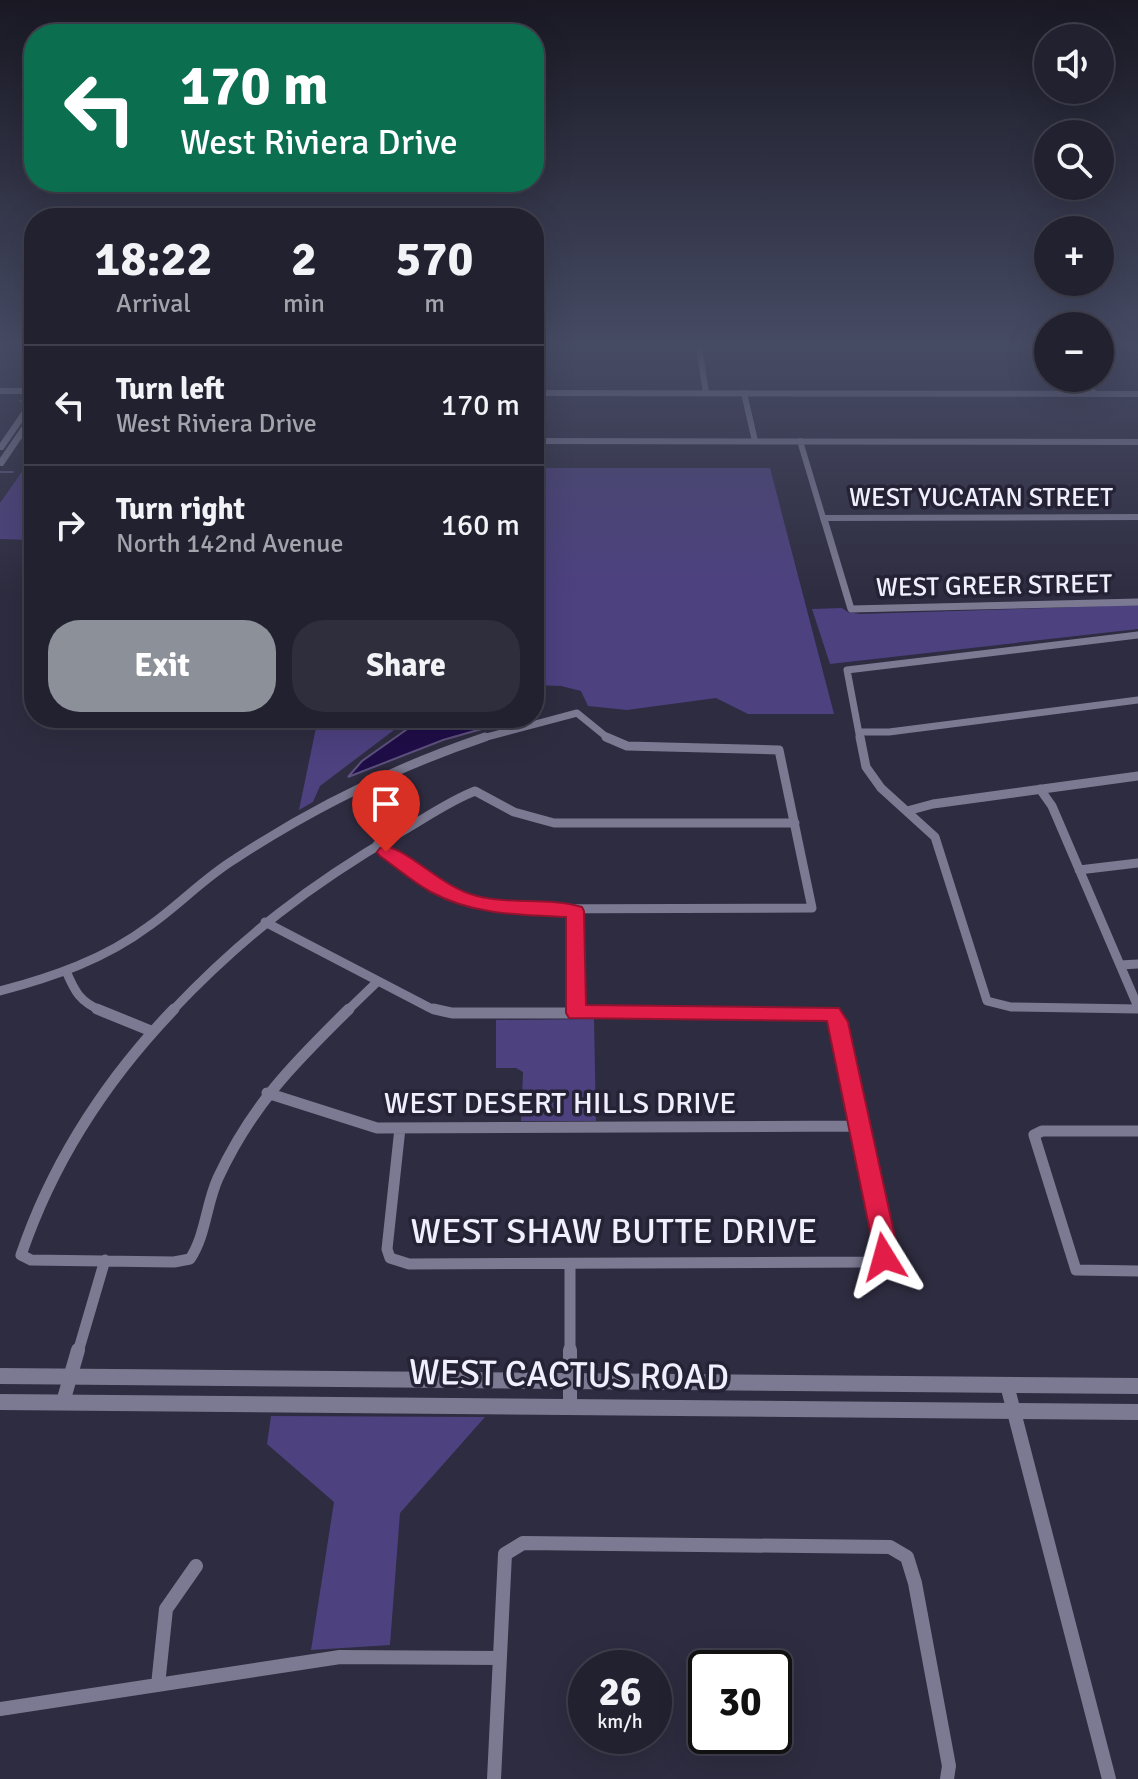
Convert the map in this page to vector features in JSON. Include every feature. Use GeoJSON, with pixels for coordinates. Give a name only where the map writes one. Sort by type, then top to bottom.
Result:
{"type":"FeatureCollection","features":[{"type":"Feature","properties":{"kind":"main road"},"geometry":{"type":"LineString","coordinates":[[0,448],[13,430]]}},
{"type":"Feature","properties":{"kind":"main road"},"geometry":{"type":"LineString","coordinates":[[0,464],[24,430]]}},
{"type":"Feature","properties":{"kind":"main road","name":"WEST CACTUS ROAD"},"geometry":{"type":"LineString","coordinates":[[0,1376],[1138,1386]]}},
{"type":"Feature","properties":{"kind":"main road","name":"WEST CACTUS ROAD"},"geometry":{"type":"LineString","coordinates":[[0,1402],[1138,1412]]}},
{"type":"Feature","properties":{"kind":"street"},"geometry":{"type":"LineString","coordinates":[[752,430],[755,441]]}},
{"type":"Feature","properties":{"kind":"street"},"geometry":{"type":"LineString","coordinates":[[544,441],[1138,442]]}},
{"type":"Feature","properties":{"kind":"street"},"geometry":{"type":"LineString","coordinates":[[800,441],[824,518]]}},
{"type":"Feature","properties":{"kind":"street","name":"WEST YUCATAN STREET"},"geometry":{"type":"LineString","coordinates":[[824,518],[1138,517]]}},
{"type":"Feature","properties":{"kind":"street","name":"WEST GREER STREET"},"geometry":{"type":"LineString","coordinates":[[824,518],[851,609],[1138,602]]}},
{"type":"Feature","properties":{"kind":"street"},"geometry":{"type":"LineString","coordinates":[[1040,789],[1052,806],[1138,1008],[1011,1007],[987,1001],[935,837],[870,775],[847,670],[1138,635]]}},
{"type":"Feature","properties":{"kind":"street"},"geometry":{"type":"LineString","coordinates":[[859,732],[889,732],[1138,700]]}},
{"type":"Feature","properties":{"kind":"street"},"geometry":{"type":"LineString","coordinates":[[377,845],[422,879],[471,901],[508,909],[812,908],[779,750],[627,746],[609,741],[597,732],[586,716],[577,713],[544,722]]}},
{"type":"Feature","properties":{"kind":"street"},"geometry":{"type":"LineString","coordinates":[[0,991],[66,971],[117,948],[228,863],[326,804],[441,753],[519,728]]}},
{"type":"Feature","properties":{"kind":"street"},"geometry":{"type":"LineString","coordinates":[[907,811],[933,804],[1138,776]]}},
{"type":"Feature","properties":{"kind":"street"},"geometry":{"type":"LineString","coordinates":[[378,981],[267,1093],[224,1160],[197,1248],[190,1259],[174,1262],[31,1260],[21,1255],[48,1183],[71,1139],[112,1078],[151,1031],[215,966],[265,922],[377,845],[475,791],[514,812],[554,823],[795,823]]}},
{"type":"Feature","properties":{"kind":"street"},"geometry":{"type":"LineString","coordinates":[[1079,870],[1138,863]]}},
{"type":"Feature","properties":{"kind":"street"},"geometry":{"type":"LineString","coordinates":[[575,911],[576,1013]]}},
{"type":"Feature","properties":{"kind":"street"},"geometry":{"type":"LineString","coordinates":[[265,922],[430,1008],[452,1013],[832,1013],[838,1022],[859,1126]]}},
{"type":"Feature","properties":{"kind":"street"},"geometry":{"type":"LineString","coordinates":[[1120,965],[1138,964]]}},
{"type":"Feature","properties":{"kind":"street"},"geometry":{"type":"LineString","coordinates":[[66,971],[73,989],[85,1004],[151,1031]]}},
{"type":"Feature","properties":{"kind":"street","name":"WEST DESERT HILLS DRIVE"},"geometry":{"type":"LineString","coordinates":[[267,1093],[360,1125],[400,1128],[859,1126]]}},
{"type":"Feature","properties":{"kind":"street","name":"WEST SHAW BUTTE DRIVE"},"geometry":{"type":"LineString","coordinates":[[400,1128],[387,1249],[390,1258],[409,1264],[570,1264],[868,1262],[884,1257],[885,1246],[859,1126]]}},
{"type":"Feature","properties":{"kind":"street"},"geometry":{"type":"LineString","coordinates":[[1138,1131],[1042,1131],[1034,1135],[1076,1270],[1138,1271]]}},
{"type":"Feature","properties":{"kind":"street"},"geometry":{"type":"LineString","coordinates":[[63,1402],[105,1260]]}},
{"type":"Feature","properties":{"kind":"street"},"geometry":{"type":"LineString","coordinates":[[570,1264],[570,1406]]}},
{"type":"Feature","properties":{"kind":"street"},"geometry":{"type":"LineString","coordinates":[[1007,1385],[1109,1779]]}},
{"type":"Feature","properties":{"kind":"street"},"geometry":{"type":"LineString","coordinates":[[494,1779],[505,1554],[523,1543],[890,1547],[907,1557],[915,1583],[949,1766],[947,1779]]}},
{"type":"Feature","properties":{"kind":"street"},"geometry":{"type":"LineString","coordinates":[[158,1685],[166,1609],[196,1566]]}},
{"type":"Feature","properties":{"kind":"street"},"geometry":{"type":"LineString","coordinates":[[0,1709],[340,1657],[500,1658]]}},
{"type":"Feature","properties":{"kind":"shaded area"},"geometry":{"type":"Polygon","coordinates":[[[544,468],[770,468],[834,714],[748,714],[716,698],[627,710],[588,706],[581,691],[544,685],[544,468]]]}},
{"type":"Feature","properties":{"kind":"shaded area"},"geometry":{"type":"Polygon","coordinates":[[[24,469],[24,540],[0,539],[0,503],[24,469]]]}},
{"type":"Feature","properties":{"kind":"shaded area"},"geometry":{"type":"Polygon","coordinates":[[[1138,605],[1138,629],[830,664],[812,609],[842,608],[860,614],[1138,605]]]}},
{"type":"Feature","properties":{"kind":"shaded area"},"geometry":{"type":"Polygon","coordinates":[[[316,728],[397,728],[320,786],[313,802],[299,810],[316,728]]]}},
{"type":"Feature","properties":{"kind":"shaded area"},"geometry":{"type":"Polygon","coordinates":[[[409,728],[485,728],[443,740],[348,777],[362,761],[409,728]]]}},
{"type":"Feature","properties":{"kind":"shaded area"},"geometry":{"type":"Polygon","coordinates":[[[594,1019],[596,1121],[521,1121],[523,1072],[516,1068],[496,1068],[496,1020],[594,1019]]]}},
{"type":"Feature","properties":{"kind":"shaded area"},"geometry":{"type":"Polygon","coordinates":[[[271,1416],[485,1417],[400,1513],[390,1645],[311,1650],[334,1502],[267,1444],[271,1416]]]}},
{"type":"Feature","properties":{"kind":"waterway"},"geometry":{"type":"LineString","coordinates":[[0,472],[13,472]]}},
{"type":"Feature","properties":{"kind":"route"},"geometry":{"type":"LineString","coordinates":[[386,852],[422,879],[471,901],[508,909],[575,911],[576,1013],[832,1013],[838,1022],[885,1246],[884,1257]]}}]}
